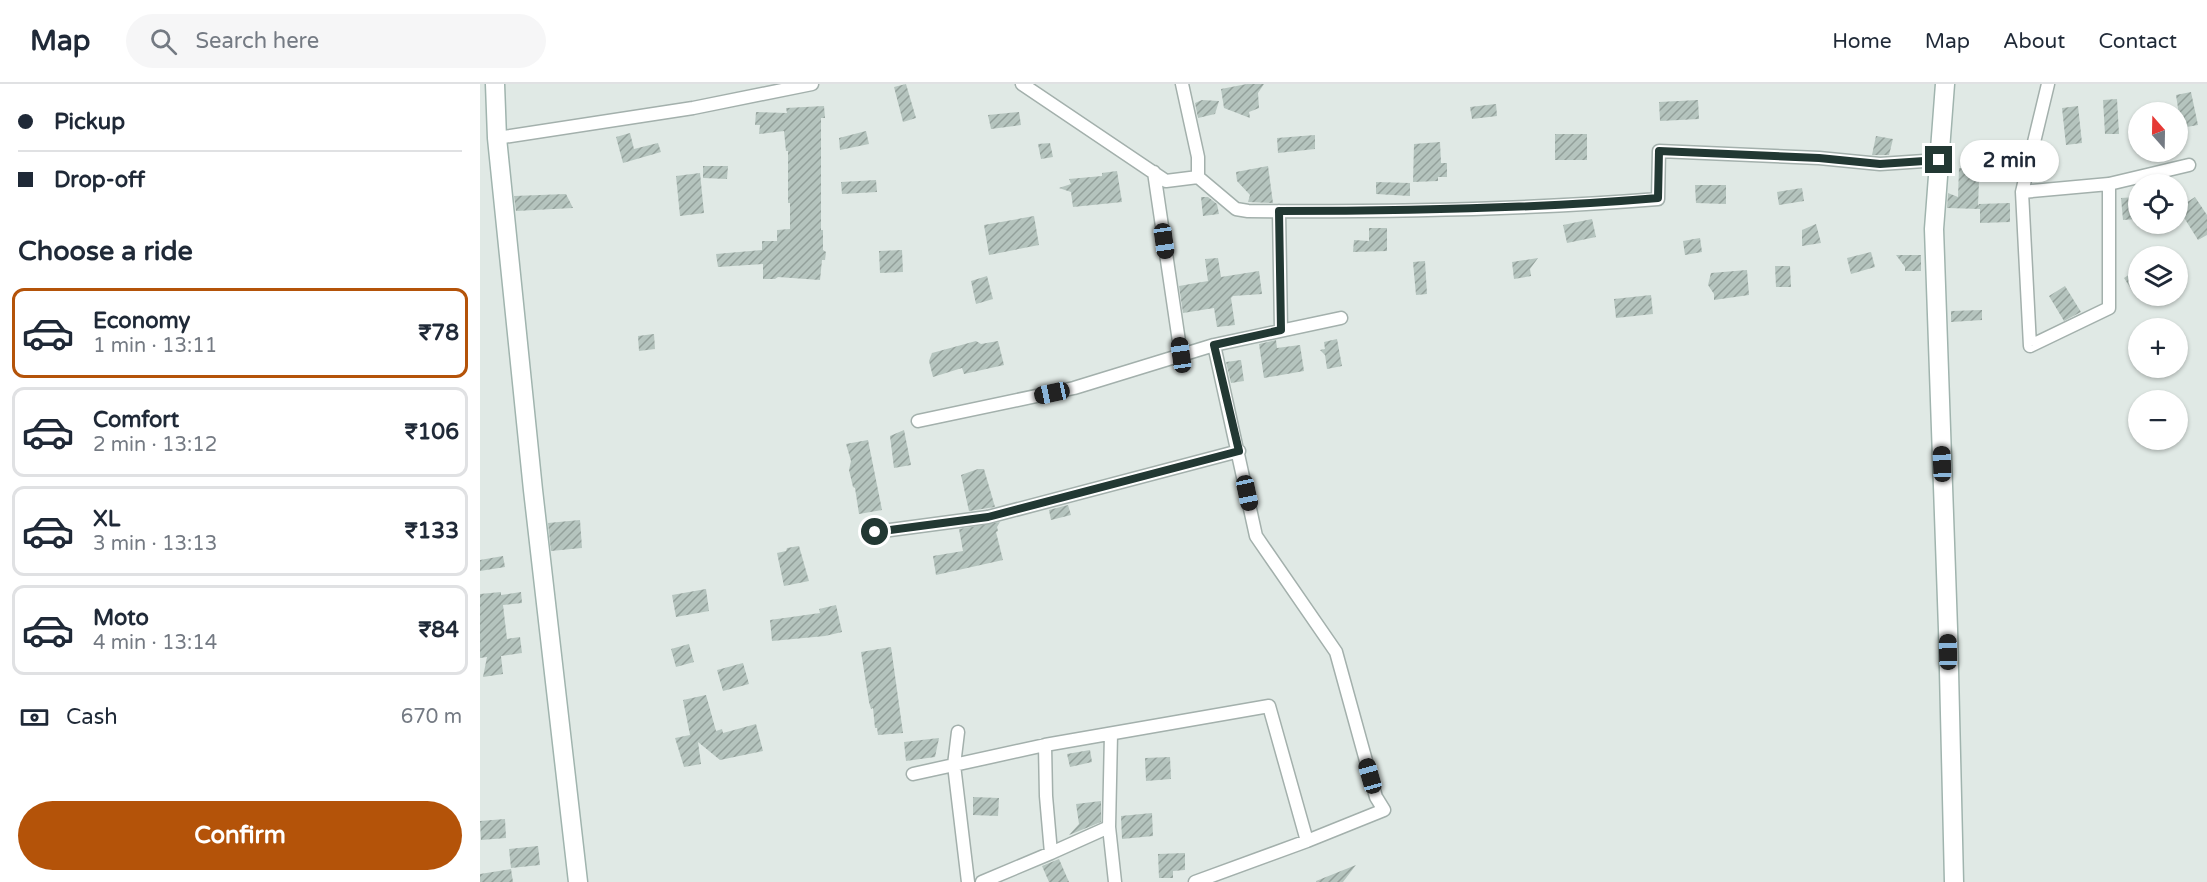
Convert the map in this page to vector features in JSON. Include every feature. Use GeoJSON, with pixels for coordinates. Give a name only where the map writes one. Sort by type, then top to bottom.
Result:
{"type":"FeatureCollection","features":[{"type":"Feature","properties":{"kind":"main road"},"geometry":{"type":"LineString","coordinates":[[495,84],[497,138],[533,490],[578,882]]}},
{"type":"Feature","properties":{"kind":"main road"},"geometry":{"type":"LineString","coordinates":[[1945,84],[1934,229],[1954,882]]}},
{"type":"Feature","properties":{"kind":"street"},"geometry":{"type":"LineString","coordinates":[[497,138],[693,108],[812,84]]}},
{"type":"Feature","properties":{"kind":"street"},"geometry":{"type":"LineString","coordinates":[[1022,84],[1166,180],[1198,177],[1236,209],[1374,212],[1560,207],[1658,198],[1659,151],[1819,158],[1880,164],[1939,160]]}},
{"type":"Feature","properties":{"kind":"street"},"geometry":{"type":"LineString","coordinates":[[1182,84],[1198,157],[1198,177]]}},
{"type":"Feature","properties":{"kind":"street"},"geometry":{"type":"LineString","coordinates":[[2048,84],[2022,192],[2030,346],[2109,308],[2109,184]]}},
{"type":"Feature","properties":{"kind":"street"},"geometry":{"type":"LineString","coordinates":[[2022,192],[2109,184],[2189,165]]}},
{"type":"Feature","properties":{"kind":"street"},"geometry":{"type":"LineString","coordinates":[[1154,172],[1181,355]]}},
{"type":"Feature","properties":{"kind":"street"},"geometry":{"type":"LineString","coordinates":[[1279,211],[1281,330]]}},
{"type":"Feature","properties":{"kind":"street"},"geometry":{"type":"LineString","coordinates":[[918,421],[1074,388],[1214,345],[1341,318]]}},
{"type":"Feature","properties":{"kind":"street"},"geometry":{"type":"LineString","coordinates":[[1195,882],[1384,810],[1376,797],[1336,652],[1256,536],[1214,345]]}},
{"type":"Feature","properties":{"kind":"street"},"geometry":{"type":"LineString","coordinates":[[875,532],[988,517],[1239,451]]}},
{"type":"Feature","properties":{"kind":"street"},"geometry":{"type":"LineString","coordinates":[[913,774],[1045,745],[1269,706],[1307,841]]}},
{"type":"Feature","properties":{"kind":"street"},"geometry":{"type":"LineString","coordinates":[[958,732],[954,765],[968,882]]}},
{"type":"Feature","properties":{"kind":"street"},"geometry":{"type":"LineString","coordinates":[[1111,734],[1109,827],[1115,882]]}},
{"type":"Feature","properties":{"kind":"street"},"geometry":{"type":"LineString","coordinates":[[1045,745],[1046,796],[1051,853]]}},
{"type":"Feature","properties":{"kind":"street"},"geometry":{"type":"LineString","coordinates":[[982,882],[1109,827]]}},
{"type":"Feature","properties":{"kind":"building"},"geometry":{"type":"Polygon","coordinates":[[[906,84],[916,118],[903,122],[894,87],[906,84]]]}},
{"type":"Feature","properties":{"kind":"building"},"geometry":{"type":"Polygon","coordinates":[[[1247,84],[1264,84],[1258,93],[1259,108],[1249,112],[1250,118],[1224,108],[1221,89],[1247,84]]]}},
{"type":"Feature","properties":{"kind":"building"},"geometry":{"type":"Polygon","coordinates":[[[2191,92],[2198,125],[2188,127],[2188,102],[2177,102],[2176,95],[2191,92]]]}},
{"type":"Feature","properties":{"kind":"building"},"geometry":{"type":"Polygon","coordinates":[[[2117,99],[2119,134],[2105,134],[2103,100],[2117,99]]]}},
{"type":"Feature","properties":{"kind":"building"},"geometry":{"type":"Polygon","coordinates":[[[1202,100],[1219,101],[1215,114],[1198,118],[1195,103],[1202,100]]]}},
{"type":"Feature","properties":{"kind":"building"},"geometry":{"type":"Polygon","coordinates":[[[1698,100],[1699,119],[1660,121],[1659,102],[1698,100]]]}},
{"type":"Feature","properties":{"kind":"building"},"geometry":{"type":"Polygon","coordinates":[[[1496,104],[1497,116],[1472,119],[1470,107],[1496,104]]]}},
{"type":"Feature","properties":{"kind":"building"},"geometry":{"type":"Polygon","coordinates":[[[824,106],[825,118],[821,118],[821,230],[823,230],[823,250],[826,252],[825,260],[822,260],[820,280],[778,277],[763,279],[763,264],[718,267],[716,254],[762,250],[762,241],[777,241],[777,230],[790,229],[788,151],[786,151],[784,131],[759,134],[760,125],[755,125],[756,112],[787,113],[786,108],[824,106]]]}},
{"type":"Feature","properties":{"kind":"building"},"geometry":{"type":"Polygon","coordinates":[[[2078,106],[2082,143],[2066,145],[2062,108],[2078,106]]]}},
{"type":"Feature","properties":{"kind":"building"},"geometry":{"type":"Polygon","coordinates":[[[1019,112],[1021,125],[991,129],[988,115],[1019,112]]]}},
{"type":"Feature","properties":{"kind":"building"},"geometry":{"type":"Polygon","coordinates":[[[866,131],[869,144],[840,150],[839,138],[866,131]]]}},
{"type":"Feature","properties":{"kind":"building"},"geometry":{"type":"Polygon","coordinates":[[[630,133],[634,149],[658,143],[661,152],[623,163],[616,137],[630,133]]]}},
{"type":"Feature","properties":{"kind":"building"},"geometry":{"type":"Polygon","coordinates":[[[1555,134],[1587,134],[1587,160],[1555,160],[1555,134]]]}},
{"type":"Feature","properties":{"kind":"building"},"geometry":{"type":"Polygon","coordinates":[[[1315,135],[1315,149],[1278,153],[1277,138],[1315,135]]]}},
{"type":"Feature","properties":{"kind":"building"},"geometry":{"type":"Polygon","coordinates":[[[1876,136],[1893,139],[1889,155],[1872,155],[1876,136]]]}},
{"type":"Feature","properties":{"kind":"building"},"geometry":{"type":"Polygon","coordinates":[[[1440,142],[1441,163],[1447,163],[1447,177],[1438,177],[1438,181],[1413,182],[1414,144],[1440,142]]]}},
{"type":"Feature","properties":{"kind":"building"},"geometry":{"type":"Polygon","coordinates":[[[1050,143],[1053,157],[1041,159],[1038,144],[1050,143]]]}},
{"type":"Feature","properties":{"kind":"building"},"geometry":{"type":"Polygon","coordinates":[[[2010,156],[2011,169],[2015,169],[2015,177],[1979,180],[1978,206],[1979,204],[2010,203],[2010,222],[1980,223],[1980,209],[1947,208],[1948,193],[1958,197],[1959,168],[1986,168],[1985,157],[2010,156]]]}},
{"type":"Feature","properties":{"kind":"building"},"geometry":{"type":"Polygon","coordinates":[[[703,166],[728,166],[727,179],[703,178],[703,166]]]}},
{"type":"Feature","properties":{"kind":"building"},"geometry":{"type":"Polygon","coordinates":[[[1268,166],[1273,203],[1248,202],[1250,195],[1237,181],[1236,172],[1268,166]]]}},
{"type":"Feature","properties":{"kind":"building"},"geometry":{"type":"Polygon","coordinates":[[[1117,171],[1122,202],[1073,207],[1071,192],[1059,188],[1071,184],[1069,179],[1102,176],[1102,173],[1117,171]]]}},
{"type":"Feature","properties":{"kind":"building"},"geometry":{"type":"Polygon","coordinates":[[[700,173],[704,213],[680,216],[676,176],[700,173]]]}},
{"type":"Feature","properties":{"kind":"building"},"geometry":{"type":"Polygon","coordinates":[[[876,180],[877,192],[842,194],[841,182],[876,180]]]}},
{"type":"Feature","properties":{"kind":"building"},"geometry":{"type":"Polygon","coordinates":[[[1376,182],[1410,183],[1410,196],[1376,194],[1376,182]]]}},
{"type":"Feature","properties":{"kind":"building"},"geometry":{"type":"Polygon","coordinates":[[[1695,185],[1726,185],[1726,204],[1696,203],[1695,185]]]}},
{"type":"Feature","properties":{"kind":"building"},"geometry":{"type":"Polygon","coordinates":[[[1802,188],[1804,201],[1779,205],[1777,192],[1802,188]]]}},
{"type":"Feature","properties":{"kind":"building"},"geometry":{"type":"Polygon","coordinates":[[[566,194],[573,208],[516,211],[514,196],[566,194]]]}},
{"type":"Feature","properties":{"kind":"building"},"geometry":{"type":"Polygon","coordinates":[[[1201,197],[1208,197],[1217,204],[1219,214],[1203,216],[1201,197]]]}},
{"type":"Feature","properties":{"kind":"building"},"geometry":{"type":"Polygon","coordinates":[[[2195,197],[2207,215],[2207,235],[2198,240],[2188,224],[2188,202],[2195,197]]]}},
{"type":"Feature","properties":{"kind":"building"},"geometry":{"type":"Polygon","coordinates":[[[2121,198],[2128,198],[2128,220],[2123,220],[2121,198]]]}},
{"type":"Feature","properties":{"kind":"building"},"geometry":{"type":"Polygon","coordinates":[[[1034,216],[1039,245],[989,255],[984,225],[1034,216]]]}},
{"type":"Feature","properties":{"kind":"building"},"geometry":{"type":"Polygon","coordinates":[[[1592,219],[1596,237],[1567,243],[1563,225],[1592,219]]]}},
{"type":"Feature","properties":{"kind":"building"},"geometry":{"type":"Polygon","coordinates":[[[1816,224],[1821,243],[1802,246],[1802,230],[1816,224]]]}},
{"type":"Feature","properties":{"kind":"building"},"geometry":{"type":"Polygon","coordinates":[[[1369,228],[1387,228],[1387,251],[1353,252],[1354,240],[1369,241],[1369,228]]]}},
{"type":"Feature","properties":{"kind":"building"},"geometry":{"type":"Polygon","coordinates":[[[1700,238],[1702,252],[1685,255],[1683,241],[1700,238]]]}},
{"type":"Feature","properties":{"kind":"building"},"geometry":{"type":"Polygon","coordinates":[[[902,250],[903,272],[880,273],[879,251],[902,250]]]}},
{"type":"Feature","properties":{"kind":"building"},"geometry":{"type":"Polygon","coordinates":[[[1871,252],[1875,267],[1851,274],[1847,258],[1871,252]]]}},
{"type":"Feature","properties":{"kind":"building"},"geometry":{"type":"Polygon","coordinates":[[[1896,255],[1921,255],[1921,271],[1905,271],[1905,267],[1896,255]]]}},
{"type":"Feature","properties":{"kind":"building"},"geometry":{"type":"Polygon","coordinates":[[[1218,258],[1221,277],[1259,271],[1262,294],[1231,298],[1235,325],[1217,327],[1214,308],[1183,313],[1179,286],[1208,281],[1205,259],[1218,258]]]}},
{"type":"Feature","properties":{"kind":"building"},"geometry":{"type":"Polygon","coordinates":[[[1538,258],[1530,269],[1531,276],[1514,279],[1512,262],[1538,258]]]}},
{"type":"Feature","properties":{"kind":"building"},"geometry":{"type":"Polygon","coordinates":[[[1425,261],[1427,294],[1416,295],[1413,262],[1425,261]]]}},
{"type":"Feature","properties":{"kind":"building"},"geometry":{"type":"Polygon","coordinates":[[[1775,266],[1790,266],[1791,287],[1776,287],[1775,266]]]}},
{"type":"Feature","properties":{"kind":"building"},"geometry":{"type":"Polygon","coordinates":[[[1747,270],[1749,295],[1714,300],[1714,294],[1708,285],[1711,273],[1747,270]]]}},
{"type":"Feature","properties":{"kind":"building"},"geometry":{"type":"Polygon","coordinates":[[[987,276],[993,299],[976,304],[971,281],[987,276]]]}},
{"type":"Feature","properties":{"kind":"building"},"geometry":{"type":"Polygon","coordinates":[[[2065,286],[2081,312],[2064,321],[2049,296],[2065,286]]]}},
{"type":"Feature","properties":{"kind":"building"},"geometry":{"type":"Polygon","coordinates":[[[1651,295],[1653,314],[1616,318],[1614,299],[1651,295]]]}},
{"type":"Feature","properties":{"kind":"building"},"geometry":{"type":"Polygon","coordinates":[[[1982,310],[1982,320],[1951,322],[1951,311],[1982,310]]]}},
{"type":"Feature","properties":{"kind":"building"},"geometry":{"type":"Polygon","coordinates":[[[654,334],[655,349],[639,351],[638,336],[654,334]]]}},
{"type":"Feature","properties":{"kind":"building"},"geometry":{"type":"Polygon","coordinates":[[[1337,339],[1342,366],[1327,369],[1325,355],[1320,350],[1325,349],[1324,342],[1337,339]]]}},
{"type":"Feature","properties":{"kind":"building"},"geometry":{"type":"Polygon","coordinates":[[[1276,340],[1277,348],[1300,345],[1304,371],[1264,378],[1259,344],[1276,340]]]}},
{"type":"Feature","properties":{"kind":"building"},"geometry":{"type":"Polygon","coordinates":[[[976,341],[981,344],[998,341],[1004,365],[964,374],[962,368],[933,377],[929,361],[932,353],[976,341]]]}},
{"type":"Feature","properties":{"kind":"building"},"geometry":{"type":"Polygon","coordinates":[[[1241,360],[1244,381],[1231,383],[1226,362],[1241,360]]]}},
{"type":"Feature","properties":{"kind":"building"},"geometry":{"type":"Polygon","coordinates":[[[904,430],[911,465],[894,468],[890,436],[904,430]]]}},
{"type":"Feature","properties":{"kind":"building"},"geometry":{"type":"Polygon","coordinates":[[[868,440],[882,510],[859,514],[855,488],[849,470],[851,461],[846,444],[868,440]]]}},
{"type":"Feature","properties":{"kind":"building"},"geometry":{"type":"Polygon","coordinates":[[[984,469],[995,507],[969,511],[961,475],[984,469]]]}},
{"type":"Feature","properties":{"kind":"building"},"geometry":{"type":"Polygon","coordinates":[[[1068,505],[1071,515],[1051,520],[1049,510],[1068,505]]]}},
{"type":"Feature","properties":{"kind":"building"},"geometry":{"type":"Polygon","coordinates":[[[580,520],[582,548],[551,551],[548,523],[580,520]]]}},
{"type":"Feature","properties":{"kind":"building"},"geometry":{"type":"Polygon","coordinates":[[[1000,522],[996,532],[1003,560],[936,575],[933,556],[963,551],[959,529],[1000,522]]]}},
{"type":"Feature","properties":{"kind":"building"},"geometry":{"type":"Polygon","coordinates":[[[799,546],[809,581],[784,586],[777,553],[799,546]]]}},
{"type":"Feature","properties":{"kind":"building"},"geometry":{"type":"Polygon","coordinates":[[[503,556],[505,567],[480,571],[480,560],[503,556]]]}},
{"type":"Feature","properties":{"kind":"building"},"geometry":{"type":"Polygon","coordinates":[[[706,589],[709,611],[676,617],[672,595],[706,589]]]}},
{"type":"Feature","properties":{"kind":"building"},"geometry":{"type":"Polygon","coordinates":[[[501,592],[501,595],[521,592],[522,603],[503,605],[507,639],[520,637],[522,653],[501,656],[503,674],[483,677],[487,657],[480,658],[480,594],[501,592]]]}},
{"type":"Feature","properties":{"kind":"building"},"geometry":{"type":"Polygon","coordinates":[[[836,605],[842,632],[772,641],[770,620],[820,613],[819,609],[836,605]]]}},
{"type":"Feature","properties":{"kind":"building"},"geometry":{"type":"Polygon","coordinates":[[[689,644],[694,662],[676,667],[671,649],[689,644]]]}},
{"type":"Feature","properties":{"kind":"building"},"geometry":{"type":"Polygon","coordinates":[[[891,647],[903,733],[878,735],[873,708],[871,709],[869,702],[861,652],[891,647]]]}},
{"type":"Feature","properties":{"kind":"building"},"geometry":{"type":"Polygon","coordinates":[[[743,663],[749,684],[723,691],[717,670],[743,663]]]}},
{"type":"Feature","properties":{"kind":"building"},"geometry":{"type":"Polygon","coordinates":[[[706,695],[716,731],[722,729],[723,733],[756,724],[763,751],[720,760],[698,742],[701,764],[684,767],[675,738],[690,735],[683,700],[706,695]]]}},
{"type":"Feature","properties":{"kind":"building"},"geometry":{"type":"Polygon","coordinates":[[[939,738],[935,757],[906,761],[904,742],[939,738]]]}},
{"type":"Feature","properties":{"kind":"building"},"geometry":{"type":"Polygon","coordinates":[[[1090,750],[1092,762],[1070,767],[1067,754],[1090,750]]]}},
{"type":"Feature","properties":{"kind":"building"},"geometry":{"type":"Polygon","coordinates":[[[1170,757],[1171,779],[1146,781],[1145,758],[1170,757]]]}},
{"type":"Feature","properties":{"kind":"building"},"geometry":{"type":"Polygon","coordinates":[[[973,797],[999,798],[998,816],[973,815],[973,797]]]}},
{"type":"Feature","properties":{"kind":"building"},"geometry":{"type":"Polygon","coordinates":[[[1101,801],[1101,822],[1069,835],[1079,824],[1076,804],[1101,801]]]}},
{"type":"Feature","properties":{"kind":"building"},"geometry":{"type":"Polygon","coordinates":[[[1152,813],[1153,836],[1122,839],[1121,816],[1152,813]]]}},
{"type":"Feature","properties":{"kind":"building"},"geometry":{"type":"Polygon","coordinates":[[[505,819],[506,838],[481,840],[480,821],[505,819]]]}},
{"type":"Feature","properties":{"kind":"building"},"geometry":{"type":"Polygon","coordinates":[[[538,846],[540,865],[511,868],[509,849],[538,846]]]}},
{"type":"Feature","properties":{"kind":"building"},"geometry":{"type":"Polygon","coordinates":[[[1185,853],[1185,870],[1173,871],[1173,878],[1159,878],[1158,854],[1185,853]]]}},
{"type":"Feature","properties":{"kind":"building"},"geometry":{"type":"Polygon","coordinates":[[[1059,859],[1069,882],[1049,882],[1042,866],[1059,859]]]}},
{"type":"Feature","properties":{"kind":"building"},"geometry":{"type":"Polygon","coordinates":[[[1356,865],[1343,882],[1316,882],[1316,881],[1356,865]]]}},
{"type":"Feature","properties":{"kind":"building"},"geometry":{"type":"Polygon","coordinates":[[[511,869],[513,882],[480,882],[480,874],[511,869]]]}},
{"type":"Feature","properties":{"kind":"route"},"geometry":{"type":"LineString","coordinates":[[875,532],[988,517],[1239,451],[1214,345],[1281,330],[1279,211],[1374,212],[1560,207],[1658,198],[1659,151],[1819,158],[1880,164],[1939,160]]}}]}
